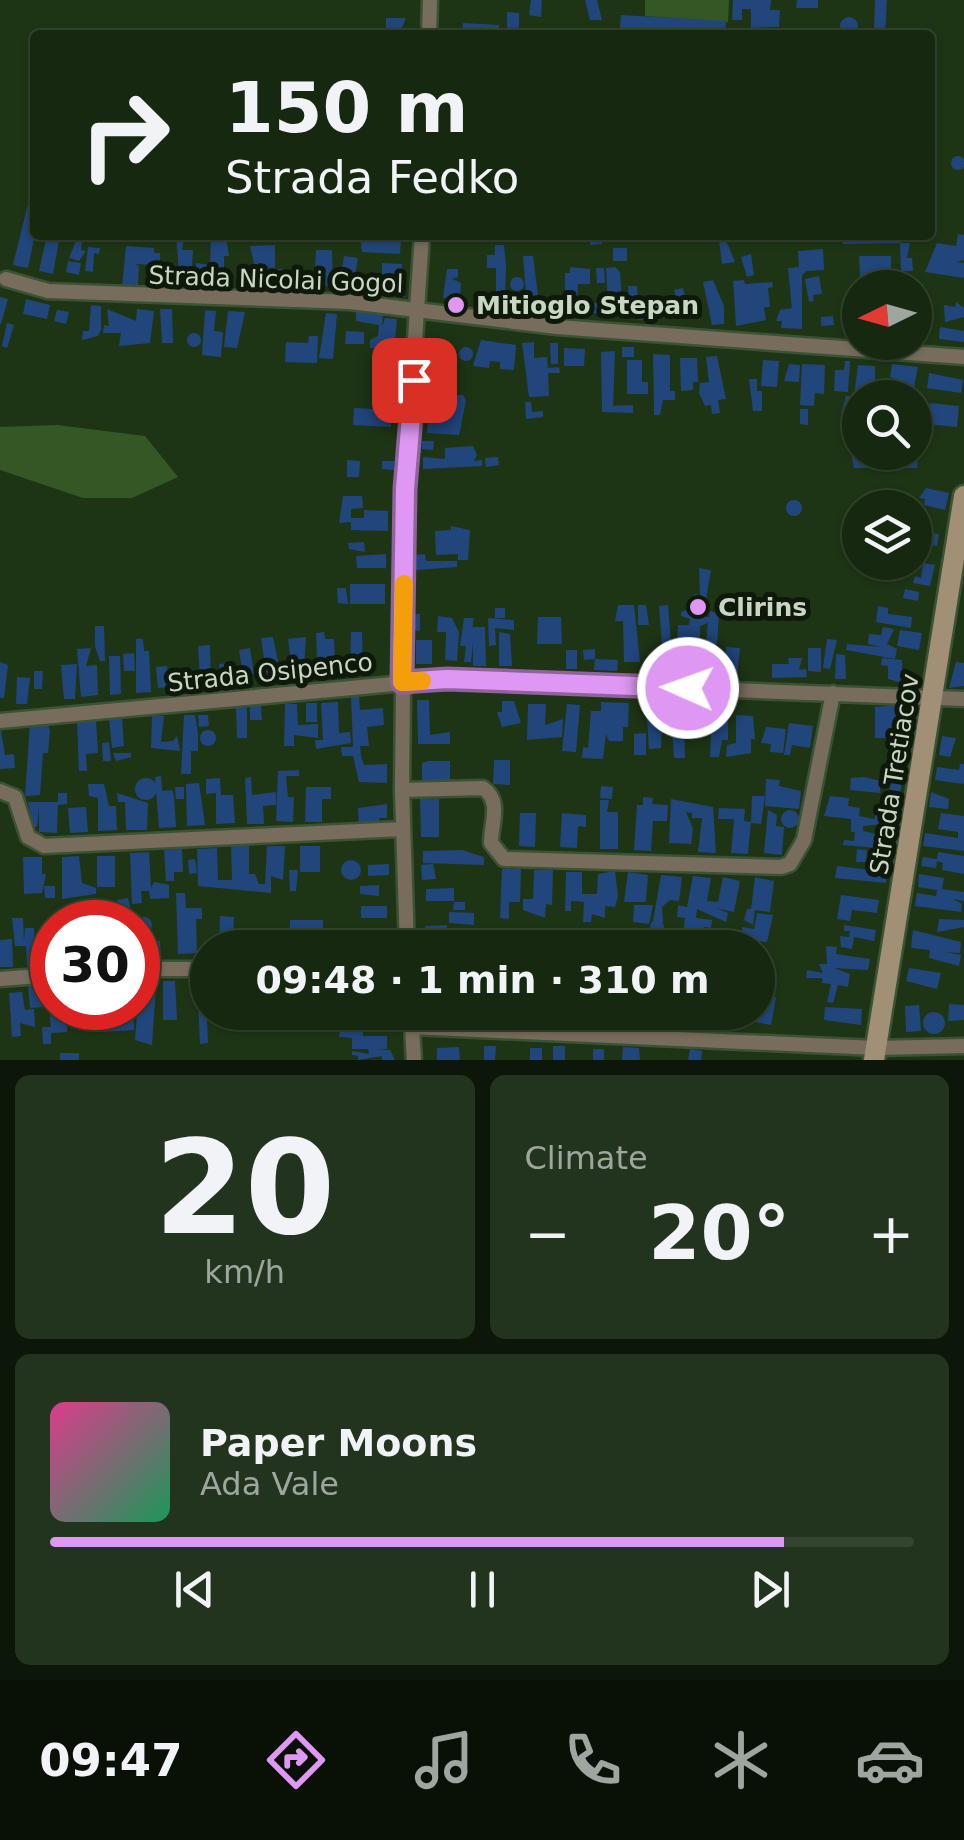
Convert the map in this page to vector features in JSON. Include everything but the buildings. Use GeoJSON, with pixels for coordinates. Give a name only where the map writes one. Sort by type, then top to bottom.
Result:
{"type":"FeatureCollection","features":[{"type":"Feature","properties":{"kind":"street"},"geometry":{"type":"LineString","coordinates":[[429,30],[430,0]]}},
{"type":"Feature","properties":{"kind":"street"},"geometry":{"type":"LineString","coordinates":[[406,930],[402,829],[405,489],[422,240]]}},
{"type":"Feature","properties":{"kind":"street","name":"Strada Nicolai Gogol"},"geometry":{"type":"LineString","coordinates":[[6,279],[48,291],[419,307],[558,327],[964,357]]}},
{"type":"Feature","properties":{"kind":"street","name":"Strada Tretiacov"},"geometry":{"type":"LineString","coordinates":[[875,1054],[964,496]]}},
{"type":"Feature","properties":{"kind":"street","name":"Strada Osipenco"},"geometry":{"type":"LineString","coordinates":[[0,721],[447,679],[964,699]]}},
{"type":"Feature","properties":{"kind":"street"},"geometry":{"type":"LineString","coordinates":[[402,790],[483,788],[494,808],[491,843],[504,859],[781,867],[790,864],[804,840],[833,694]]}},
{"type":"Feature","properties":{"kind":"street"},"geometry":{"type":"LineString","coordinates":[[0,791],[15,797],[28,836],[44,846],[402,829]]}},
{"type":"Feature","properties":{"kind":"street"},"geometry":{"type":"LineString","coordinates":[[160,969],[190,968]]}},
{"type":"Feature","properties":{"kind":"street"},"geometry":{"type":"LineString","coordinates":[[0,979],[30,977]]}},
{"type":"Feature","properties":{"kind":"street"},"geometry":{"type":"LineString","coordinates":[[412,1030],[414,1060]]}},
{"type":"Feature","properties":{"kind":"street"},"geometry":{"type":"LineString","coordinates":[[547,1030],[875,1054],[964,1046]]}},
{"type":"Feature","properties":{"kind":"green space"},"geometry":{"type":"Polygon","coordinates":[[[645,0],[729,0],[728,22],[645,16],[645,0]]]}},
{"type":"Feature","properties":{"kind":"green space"},"geometry":{"type":"Polygon","coordinates":[[[57,425],[145,436],[178,477],[132,498],[83,498],[0,470],[0,427],[57,425]]]}},
{"type":"Feature","properties":{"kind":"slow traffic"},"geometry":{"type":"LineString","coordinates":[[404,584],[402,682],[422,681]]}},
{"type":"Feature","properties":{"kind":"place","name":"Mitioglo Stepan"},"geometry":{"type":"Point","coordinates":[456,305]}},
{"type":"Feature","properties":{"kind":"place","name":"Clirins"},"geometry":{"type":"Point","coordinates":[698,607]}},
{"type":"Feature","properties":{"kind":"route"},"geometry":{"type":"LineString","coordinates":[[414,380],[405,489],[402,682],[447,679],[688,688]]}}]}
